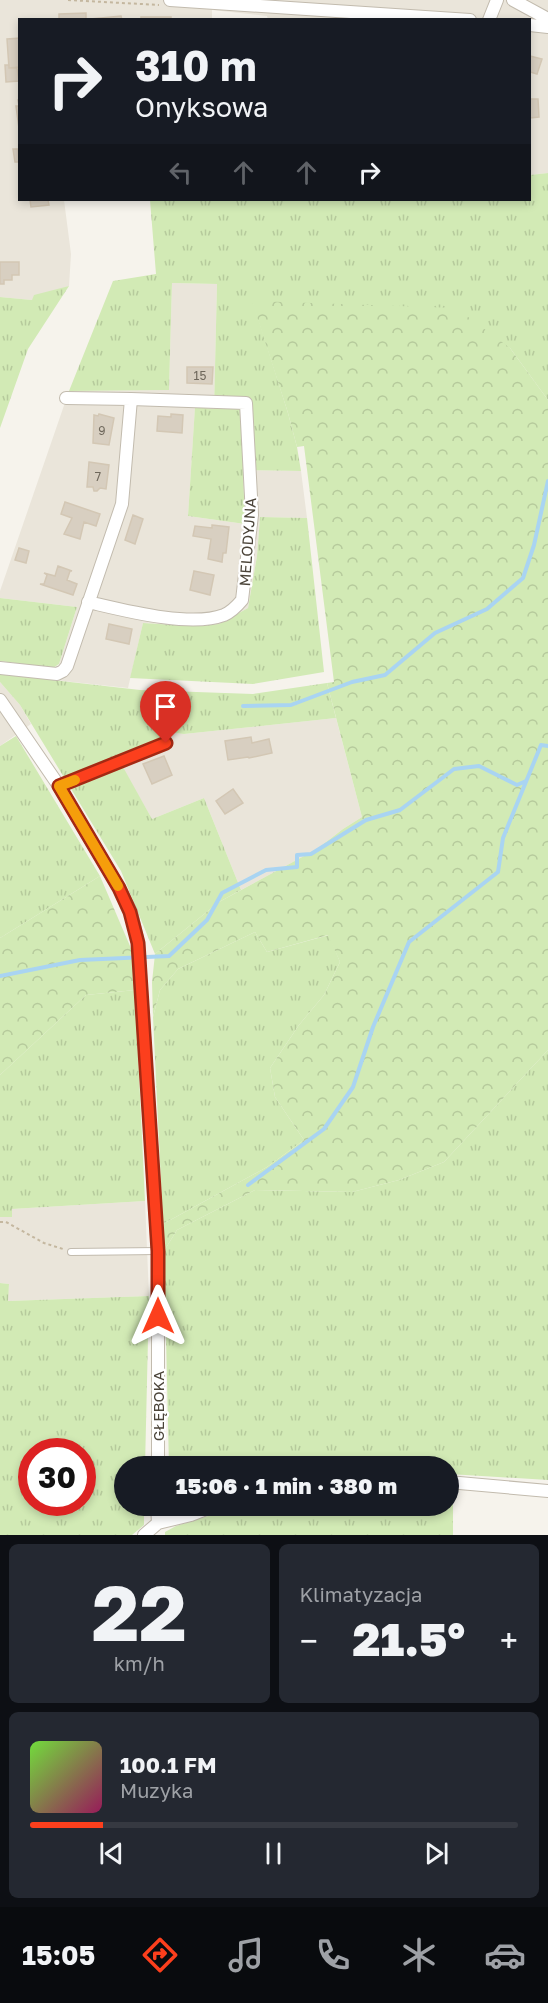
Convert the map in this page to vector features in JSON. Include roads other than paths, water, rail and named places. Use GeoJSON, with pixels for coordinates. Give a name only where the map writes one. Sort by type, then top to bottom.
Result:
{"type":"FeatureCollection","features":[{"type":"Feature","properties":{"kind":"street"},"geometry":{"type":"LineString","coordinates":[[170,0],[440,18]]}},
{"type":"Feature","properties":{"kind":"street"},"geometry":{"type":"LineString","coordinates":[[490,18],[497,0]]}},
{"type":"Feature","properties":{"kind":"street"},"geometry":{"type":"LineString","coordinates":[[513,0],[548,19]]}},
{"type":"Feature","properties":{"kind":"street"},"geometry":{"type":"LineString","coordinates":[[531,25],[548,27]]}},
{"type":"Feature","properties":{"kind":"street","name":"MELODYJNA"},"geometry":{"type":"LineString","coordinates":[[66,398],[246,403],[252,515],[242,600],[228,613],[221,616],[188,618],[152,616],[88,602]]}},
{"type":"Feature","properties":{"kind":"street"},"geometry":{"type":"LineString","coordinates":[[0,668],[57,674],[67,666],[122,504],[131,399]]}},
{"type":"Feature","properties":{"kind":"street","name":"GŁĘBOKA"},"geometry":{"type":"LineString","coordinates":[[0,700],[59,786],[119,888],[130,912],[138,943],[158,1251],[158,1456]]}},
{"type":"Feature","properties":{"kind":"street"},"geometry":{"type":"LineString","coordinates":[[459,1483],[548,1491]]}},
{"type":"Feature","properties":{"kind":"street"},"geometry":{"type":"LineString","coordinates":[[158,1516],[158,1523]]}},
{"type":"Feature","properties":{"kind":"street"},"geometry":{"type":"LineString","coordinates":[[144,1535],[158,1523],[187,1516]]}},
{"type":"Feature","properties":{"kind":"lane"},"geometry":{"type":"LineString","coordinates":[[59,786],[166,743]]}},
{"type":"Feature","properties":{"kind":"lane"},"geometry":{"type":"LineString","coordinates":[[71,1252],[158,1251]]}},
{"type":"Feature","properties":{"kind":"waterway"},"geometry":{"type":"LineString","coordinates":[[243,706],[291,705],[352,682],[385,675],[435,633],[487,609],[523,578],[534,545],[548,481]]}},
{"type":"Feature","properties":{"kind":"waterway"},"geometry":{"type":"LineString","coordinates":[[248,1185],[324,1129],[353,1087],[373,1027],[409,942],[498,872],[503,838],[541,745],[548,746]]}},
{"type":"Feature","properties":{"kind":"waterway"},"geometry":{"type":"LineString","coordinates":[[0,976],[80,960],[169,956],[207,920],[222,893],[266,870],[297,867],[297,855],[311,854],[366,820],[400,810],[454,769],[479,766],[517,785],[526,781]]}}]}
